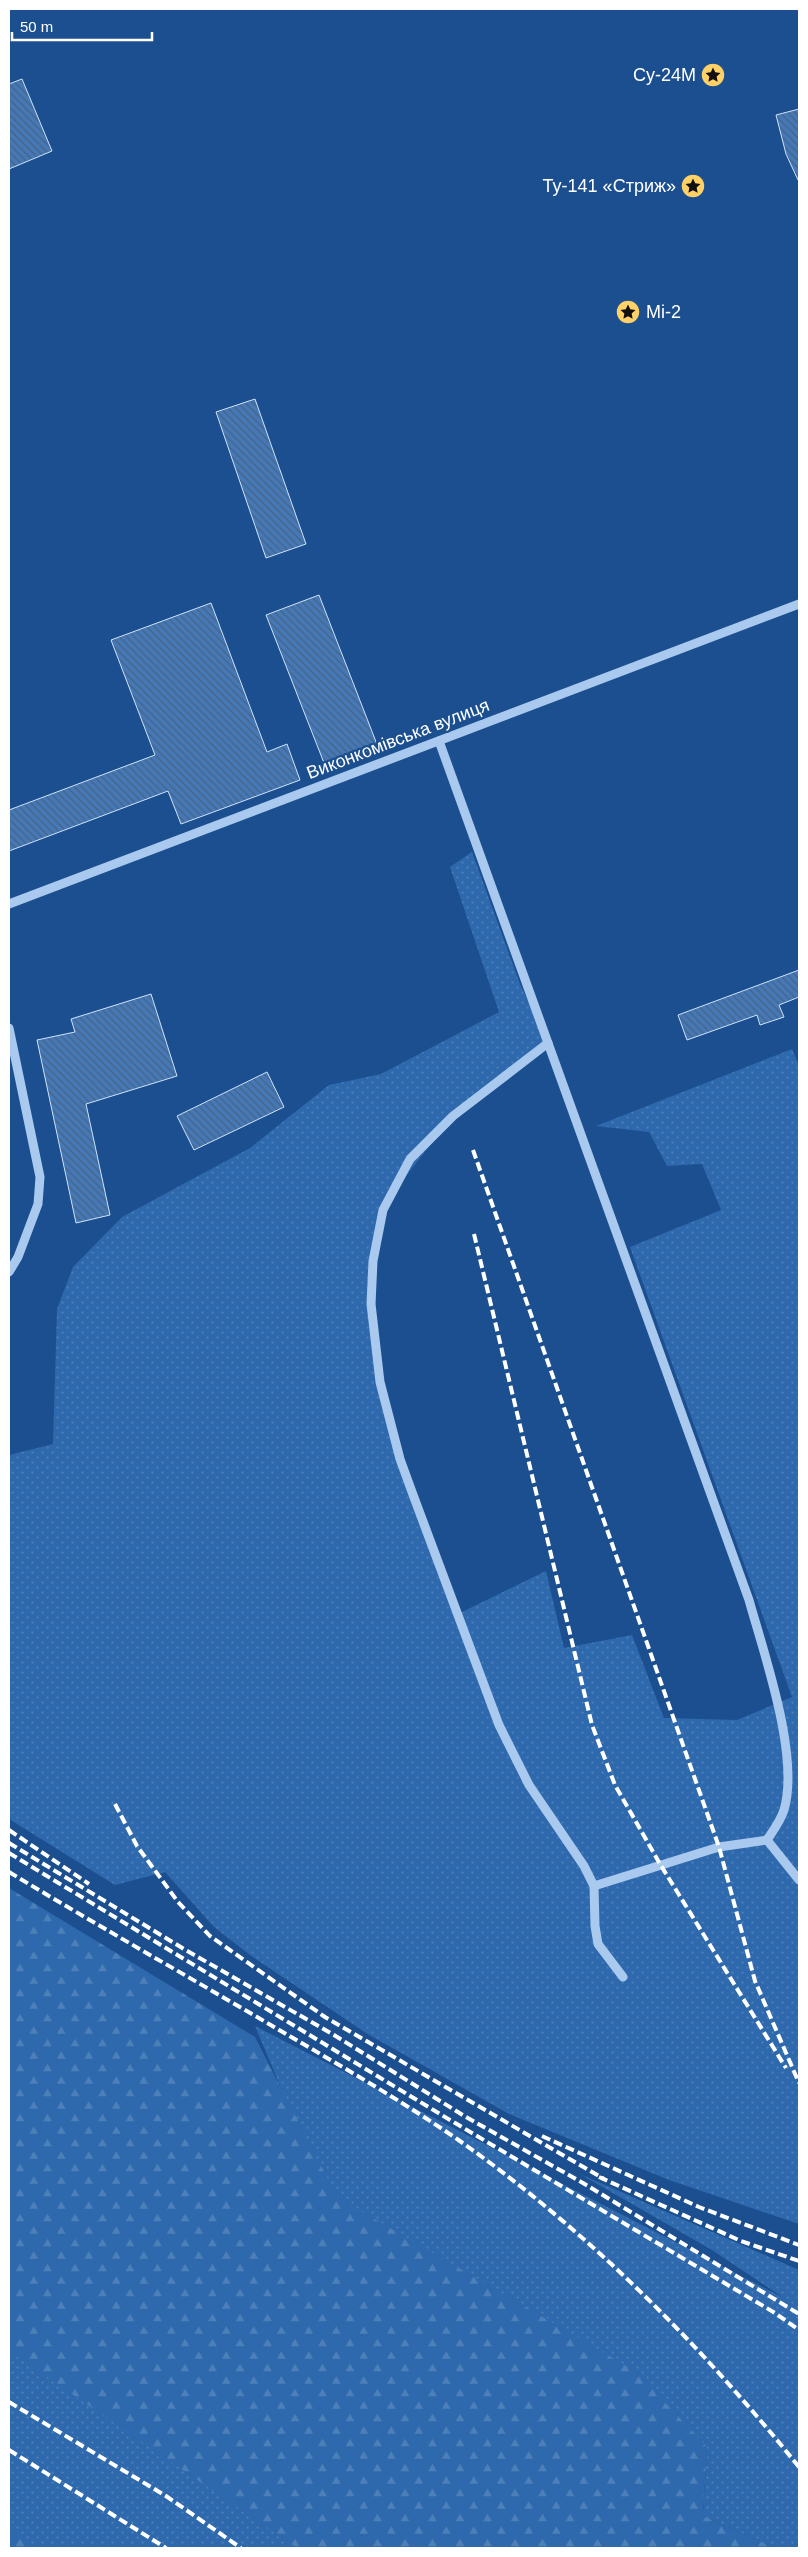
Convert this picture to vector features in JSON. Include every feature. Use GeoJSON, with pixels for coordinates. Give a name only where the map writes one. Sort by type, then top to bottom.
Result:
{"type":"FeatureCollection","features":[{"type":"Feature","properties":{"kind":"street","name":"Виконкомівська вулиця"},"geometry":{"type":"LineString","coordinates":[[9,904],[799,604]]}},
{"type":"Feature","properties":{"kind":"street"},"geometry":{"type":"LineString","coordinates":[[439,741],[749,1600],[785,1734],[788,1786],[784,1811],[767,1840]]}},
{"type":"Feature","properties":{"kind":"street"},"geometry":{"type":"LineString","coordinates":[[9,1028],[40,1177],[38,1204],[18,1257],[9,1272]]}},
{"type":"Feature","properties":{"kind":"street"},"geometry":{"type":"LineString","coordinates":[[548,1043],[453,1116],[410,1159],[383,1210],[373,1261],[371,1304],[380,1382],[400,1459],[496,1716],[529,1785],[584,1866],[594,1886],[595,1926],[598,1944],[623,1977]]}},
{"type":"Feature","properties":{"kind":"street"},"geometry":{"type":"LineString","coordinates":[[767,1840],[799,1880]]}},
{"type":"Feature","properties":{"kind":"street"},"geometry":{"type":"LineString","coordinates":[[594,1886],[719,1847],[767,1840]]}},
{"type":"Feature","properties":{"kind":"green space"},"geometry":{"type":"Polygon","coordinates":[[[472,852],[520,984],[548,1043],[453,1116],[391,1195],[375,1251],[376,1344],[394,1435],[458,1614],[546,1571],[564,1648],[632,1635],[664,1718],[737,1720],[792,1697],[630,1247],[721,1210],[702,1164],[667,1166],[649,1132],[596,1126],[792,1049],[799,1065],[799,2224],[669,2180],[509,2114],[366,2033],[250,1955],[214,1927],[165,1872],[115,1885],[9,1819],[9,1455],[53,1444],[57,1309],[73,1267],[122,1217],[250,1148],[329,1085],[381,1074],[499,1012],[450,867],[472,852]]]}},
{"type":"Feature","properties":{"kind":"green space"},"geometry":{"type":"Polygon","coordinates":[[[9,1888],[255,2037],[337,2197],[635,2371],[707,2447],[703,2516],[775,2548],[297,2548],[9,2351],[9,1888]]]}},
{"type":"Feature","properties":{"kind":"green space"},"geometry":{"type":"Polygon","coordinates":[[[255,2026],[784,2298],[712,2250],[580,2174],[799,2270],[799,2548],[775,2548],[703,2516],[707,2447],[337,2197],[292,2114],[255,2026]]]}},
{"type":"Feature","properties":{"kind":"green space"},"geometry":{"type":"Polygon","coordinates":[[[9,2344],[317,2548],[9,2548],[9,2344]]]}},
{"type":"Feature","properties":{"kind":"green space"},"geometry":{"type":"Polygon","coordinates":[[[9,2518],[29,2548],[9,2548],[9,2518]]]}},
{"type":"Feature","properties":{"kind":"building"},"geometry":{"type":"Polygon","coordinates":[[[22,79],[52,151],[9,169],[9,84],[22,79]]]}},
{"type":"Feature","properties":{"kind":"building"},"geometry":{"type":"Polygon","coordinates":[[[799,109],[798,180],[786,154],[776,115],[799,109]]]}},
{"type":"Feature","properties":{"kind":"building"},"geometry":{"type":"Polygon","coordinates":[[[255,399],[306,544],[266,558],[216,412],[255,399]]]}},
{"type":"Feature","properties":{"kind":"building"},"geometry":{"type":"Polygon","coordinates":[[[319,595],[378,747],[326,768],[266,615],[319,595]]]}},
{"type":"Feature","properties":{"kind":"building"},"geometry":{"type":"Polygon","coordinates":[[[211,603],[267,752],[287,744],[300,780],[181,824],[168,791],[9,851],[9,810],[155,755],[111,640],[211,603]]]}},
{"type":"Feature","properties":{"kind":"building"},"geometry":{"type":"Polygon","coordinates":[[[799,970],[799,997],[779,1005],[784,1017],[760,1025],[757,1015],[687,1040],[678,1015],[799,970]]]}},
{"type":"Feature","properties":{"kind":"building"},"geometry":{"type":"Polygon","coordinates":[[[151,994],[177,1076],[86,1104],[110,1215],[76,1223],[37,1040],[75,1032],[71,1019],[151,994]]]}},
{"type":"Feature","properties":{"kind":"building"},"geometry":{"type":"Polygon","coordinates":[[[267,1072],[284,1107],[194,1150],[177,1116],[267,1072]]]}},
{"type":"Feature","properties":{"kind":"railway"},"geometry":{"type":"LineString","coordinates":[[473,1150],[719,1847],[755,1981],[799,2083]]}},
{"type":"Feature","properties":{"kind":"railway"},"geometry":{"type":"LineString","coordinates":[[474,1234],[592,1725],[615,1785],[660,1864],[786,2068]]}},
{"type":"Feature","properties":{"kind":"railway"},"geometry":{"type":"LineString","coordinates":[[115,1804],[137,1846],[178,1902],[210,1936],[325,2017],[604,2179]]}},
{"type":"Feature","properties":{"kind":"railway"},"geometry":{"type":"LineString","coordinates":[[9,1830],[89,1884]]}},
{"type":"Feature","properties":{"kind":"railway"},"geometry":{"type":"LineString","coordinates":[[9,1843],[184,1949],[334,2035],[466,2117],[583,2183],[799,2314]]}},
{"type":"Feature","properties":{"kind":"railway"},"geometry":{"type":"LineString","coordinates":[[9,1853],[440,2114],[775,2313],[799,2330]]}},
{"type":"Feature","properties":{"kind":"railway"},"geometry":{"type":"LineString","coordinates":[[9,1872],[387,2094],[457,2139],[505,2174],[551,2211],[640,2291],[722,2377],[799,2467]]}},
{"type":"Feature","properties":{"kind":"railway"},"geometry":{"type":"LineString","coordinates":[[542,2136],[699,2207],[799,2245]]}},
{"type":"Feature","properties":{"kind":"railway"},"geometry":{"type":"LineString","coordinates":[[599,2177],[741,2241],[799,2261]]}},
{"type":"Feature","properties":{"kind":"railway"},"geometry":{"type":"LineString","coordinates":[[9,2402],[166,2496],[241,2548]]}},
{"type":"Feature","properties":{"kind":"railway"},"geometry":{"type":"LineString","coordinates":[[9,2450],[166,2548]]}},
{"type":"Feature","properties":{"kind":"place","name":"Су-24М"},"geometry":{"type":"Point","coordinates":[713,75]}},
{"type":"Feature","properties":{"kind":"place","name":"Ту-141 «Стриж»"},"geometry":{"type":"Point","coordinates":[693,186]}},
{"type":"Feature","properties":{"kind":"place","name":"Мі-2"},"geometry":{"type":"Point","coordinates":[628,312]}}]}
